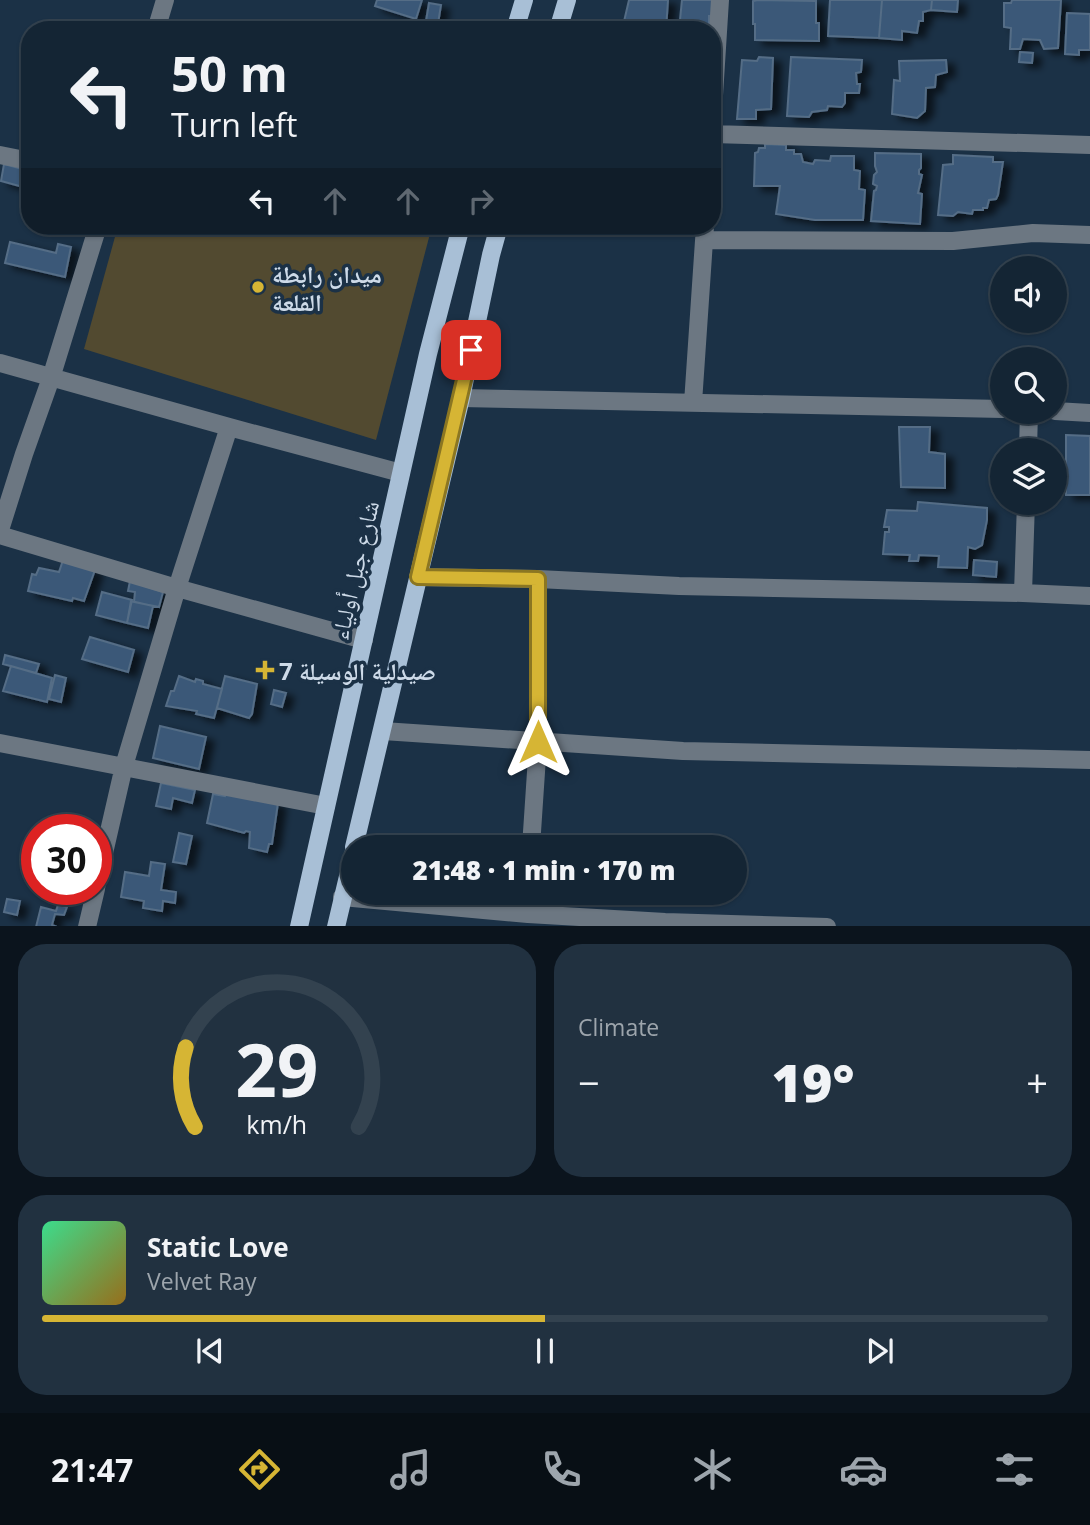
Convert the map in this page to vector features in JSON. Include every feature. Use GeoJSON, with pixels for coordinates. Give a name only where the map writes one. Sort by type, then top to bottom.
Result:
{"type":"FeatureCollection","features":[{"type":"Feature","properties":{"kind":"main road"},"geometry":{"type":"LineString","coordinates":[[518,21],[524,0]]}},
{"type":"Feature","properties":{"kind":"main road"},"geometry":{"type":"LineString","coordinates":[[561,21],[567,0]]}},
{"type":"Feature","properties":{"kind":"main road","name":"شارع جبل أولياء"},"geometry":{"type":"LineString","coordinates":[[299,926],[428,354],[459,235]]}},
{"type":"Feature","properties":{"kind":"main road"},"geometry":{"type":"LineString","coordinates":[[357,835],[461,398],[497,235]]}},
{"type":"Feature","properties":{"kind":"main road"},"geometry":{"type":"LineString","coordinates":[[336,926],[341,902]]}},
{"type":"Feature","properties":{"kind":"street"},"geometry":{"type":"LineString","coordinates":[[159,21],[165,0]]}},
{"type":"Feature","properties":{"kind":"street"},"geometry":{"type":"LineString","coordinates":[[719,21],[720,0]]}},
{"type":"Feature","properties":{"kind":"street"},"geometry":{"type":"LineString","coordinates":[[721,134],[1090,145]]}},
{"type":"Feature","properties":{"kind":"street"},"geometry":{"type":"LineString","coordinates":[[0,155],[21,159]]}},
{"type":"Feature","properties":{"kind":"street"},"geometry":{"type":"LineString","coordinates":[[721,234],[953,241],[1033,233],[1090,234]]}},
{"type":"Feature","properties":{"kind":"street"},"geometry":{"type":"LineString","coordinates":[[0,530],[95,235]]}},
{"type":"Feature","properties":{"kind":"street"},"geometry":{"type":"LineString","coordinates":[[692,403],[705,235]]}},
{"type":"Feature","properties":{"kind":"street"},"geometry":{"type":"LineString","coordinates":[[0,363],[401,473]]}},
{"type":"Feature","properties":{"kind":"street"},"geometry":{"type":"LineString","coordinates":[[461,398],[990,409]]}},
{"type":"Feature","properties":{"kind":"street"},"geometry":{"type":"LineString","coordinates":[[1067,412],[1090,413]]}},
{"type":"Feature","properties":{"kind":"street"},"geometry":{"type":"LineString","coordinates":[[112,818],[124,766],[177,588],[229,427]]}},
{"type":"Feature","properties":{"kind":"street"},"geometry":{"type":"LineString","coordinates":[[1023,593],[1026,515]]}},
{"type":"Feature","properties":{"kind":"street"},"geometry":{"type":"LineString","coordinates":[[0,535],[364,640]]}},
{"type":"Feature","properties":{"kind":"street"},"geometry":{"type":"LineString","coordinates":[[418,577],[1090,596]]}},
{"type":"Feature","properties":{"kind":"street"},"geometry":{"type":"LineString","coordinates":[[532,835],[538,742],[538,579]]}},
{"type":"Feature","properties":{"kind":"street"},"geometry":{"type":"LineString","coordinates":[[383,731],[682,751],[1090,760]]}},
{"type":"Feature","properties":{"kind":"street"},"geometry":{"type":"LineString","coordinates":[[0,743],[326,806]]}},
{"type":"Feature","properties":{"kind":"street"},"geometry":{"type":"LineString","coordinates":[[87,926],[92,905]]}},
{"type":"Feature","properties":{"kind":"street"},"geometry":{"type":"LineString","coordinates":[[430,905],[528,914],[568,921],[827,926]]}},
{"type":"Feature","properties":{"kind":"street"},"geometry":{"type":"LineString","coordinates":[[528,905],[528,914]]}},
{"type":"Feature","properties":{"kind":"shaded area","name":"ميدان رابطة القلعة"},"geometry":{"type":"Polygon","coordinates":[[[116,235],[430,235],[376,440],[84,349],[116,235]]]}},
{"type":"Feature","properties":{"kind":"building"},"geometry":{"type":"Polygon","coordinates":[[[377,0],[422,0],[416,19],[375,6],[377,0]]]}},
{"type":"Feature","properties":{"kind":"building"},"geometry":{"type":"Polygon","coordinates":[[[629,0],[668,0],[667,21],[624,21],[629,0]]]}},
{"type":"Feature","properties":{"kind":"building"},"geometry":{"type":"Polygon","coordinates":[[[682,0],[713,0],[713,16],[709,16],[709,21],[680,21],[682,0]]]}},
{"type":"Feature","properties":{"kind":"building"},"geometry":{"type":"Polygon","coordinates":[[[830,0],[882,0],[879,38],[828,36],[830,0]]]}},
{"type":"Feature","properties":{"kind":"building"},"geometry":{"type":"Polygon","coordinates":[[[882,0],[932,0],[931,10],[923,12],[923,21],[919,21],[917,33],[902,31],[902,40],[879,38],[882,0]]]}},
{"type":"Feature","properties":{"kind":"building"},"geometry":{"type":"Polygon","coordinates":[[[932,0],[958,0],[957,12],[931,10],[932,0]]]}},
{"type":"Feature","properties":{"kind":"building"},"geometry":{"type":"Polygon","coordinates":[[[1012,0],[1061,0],[1058,48],[1044,49],[1040,40],[1023,39],[1020,49],[1010,49],[1011,28],[1004,27],[1004,3],[1011,3],[1012,0]]]}},
{"type":"Feature","properties":{"kind":"building"},"geometry":{"type":"Polygon","coordinates":[[[753,1],[816,1],[819,41],[755,40],[753,1]]]}},
{"type":"Feature","properties":{"kind":"building"},"geometry":{"type":"Polygon","coordinates":[[[429,3],[441,5],[438,21],[426,21],[429,3]]]}},
{"type":"Feature","properties":{"kind":"building"},"geometry":{"type":"Polygon","coordinates":[[[1067,13],[1090,14],[1090,50],[1079,50],[1079,55],[1065,54],[1067,13]]]}},
{"type":"Feature","properties":{"kind":"building"},"geometry":{"type":"Polygon","coordinates":[[[1020,52],[1033,53],[1032,63],[1019,62],[1020,52]]]}},
{"type":"Feature","properties":{"kind":"building"},"geometry":{"type":"Polygon","coordinates":[[[759,57],[773,58],[771,109],[756,110],[756,119],[737,119],[742,60],[757,61],[759,57]]]}},
{"type":"Feature","properties":{"kind":"building"},"geometry":{"type":"Polygon","coordinates":[[[791,57],[862,60],[861,72],[856,73],[857,84],[860,84],[859,93],[845,93],[842,107],[828,106],[827,110],[812,112],[809,117],[787,116],[791,57]]]}},
{"type":"Feature","properties":{"kind":"building"},"geometry":{"type":"Polygon","coordinates":[[[946,60],[947,72],[936,75],[935,87],[926,88],[925,111],[917,118],[892,114],[894,80],[900,81],[899,61],[946,60]]]}},
{"type":"Feature","properties":{"kind":"building"},"geometry":{"type":"Polygon","coordinates":[[[765,144],[786,145],[786,150],[801,154],[803,162],[813,164],[815,160],[830,161],[831,156],[854,156],[854,170],[860,171],[859,189],[865,190],[863,220],[815,220],[776,214],[780,186],[754,186],[755,153],[759,148],[765,148],[765,144]]]}},
{"type":"Feature","properties":{"kind":"building"},"geometry":{"type":"Polygon","coordinates":[[[875,153],[921,154],[919,174],[922,175],[918,193],[922,194],[920,224],[871,221],[874,191],[877,186],[873,184],[877,172],[875,153]]]}},
{"type":"Feature","properties":{"kind":"building"},"geometry":{"type":"Polygon","coordinates":[[[953,155],[993,157],[993,162],[1003,162],[998,195],[996,199],[989,200],[987,208],[973,210],[972,214],[958,212],[953,216],[938,215],[943,165],[953,164],[953,155]]]}},
{"type":"Feature","properties":{"kind":"building"},"geometry":{"type":"Polygon","coordinates":[[[4,164],[21,169],[21,187],[1,181],[4,164]]]}},
{"type":"Feature","properties":{"kind":"building"},"geometry":{"type":"Polygon","coordinates":[[[10,242],[56,253],[58,244],[71,247],[65,277],[5,263],[10,242]]]}},
{"type":"Feature","properties":{"kind":"building"},"geometry":{"type":"Polygon","coordinates":[[[899,427],[930,427],[929,452],[945,454],[945,488],[901,487],[899,427]]]}},
{"type":"Feature","properties":{"kind":"building"},"geometry":{"type":"Polygon","coordinates":[[[1066,435],[1090,436],[1090,495],[1067,495],[1066,435]]]}},
{"type":"Feature","properties":{"kind":"building"},"geometry":{"type":"Polygon","coordinates":[[[918,502],[987,508],[982,545],[975,549],[968,547],[967,568],[938,567],[939,556],[919,555],[918,561],[909,561],[910,555],[883,554],[885,532],[889,532],[889,527],[884,527],[887,510],[917,511],[918,502]]]}},
{"type":"Feature","properties":{"kind":"building"},"geometry":{"type":"Polygon","coordinates":[[[63,560],[95,570],[84,601],[73,598],[72,601],[28,591],[32,574],[36,575],[39,568],[59,572],[63,560]]]}},
{"type":"Feature","properties":{"kind":"building"},"geometry":{"type":"Polygon","coordinates":[[[974,560],[997,562],[996,577],[973,575],[974,560]]]}},
{"type":"Feature","properties":{"kind":"building"},"geometry":{"type":"Polygon","coordinates":[[[130,581],[163,592],[159,607],[134,602],[135,592],[128,591],[130,581]]]}},
{"type":"Feature","properties":{"kind":"building"},"geometry":{"type":"Polygon","coordinates":[[[102,592],[132,600],[127,623],[96,615],[102,592]]]}},
{"type":"Feature","properties":{"kind":"building"},"geometry":{"type":"Polygon","coordinates":[[[131,601],[153,606],[148,628],[127,623],[131,601]]]}},
{"type":"Feature","properties":{"kind":"building"},"geometry":{"type":"Polygon","coordinates":[[[90,637],[134,650],[128,672],[82,659],[90,637]]]}},
{"type":"Feature","properties":{"kind":"building"},"geometry":{"type":"Polygon","coordinates":[[[5,655],[39,664],[36,673],[3,664],[5,655]]]}},
{"type":"Feature","properties":{"kind":"building"},"geometry":{"type":"Polygon","coordinates":[[[11,666],[52,678],[47,702],[3,691],[11,666]]]}},
{"type":"Feature","properties":{"kind":"building"},"geometry":{"type":"Polygon","coordinates":[[[55,675],[66,678],[61,702],[49,699],[55,675]]]}},
{"type":"Feature","properties":{"kind":"building"},"geometry":{"type":"Polygon","coordinates":[[[179,676],[195,682],[196,679],[203,681],[203,684],[222,689],[214,718],[196,714],[197,711],[166,706],[179,676]]]}},
{"type":"Feature","properties":{"kind":"building"},"geometry":{"type":"Polygon","coordinates":[[[225,676],[257,684],[249,718],[217,708],[225,676]]]}},
{"type":"Feature","properties":{"kind":"building"},"geometry":{"type":"Polygon","coordinates":[[[274,690],[286,693],[282,707],[271,704],[274,690]]]}},
{"type":"Feature","properties":{"kind":"building"},"geometry":{"type":"Polygon","coordinates":[[[160,726],[206,737],[199,769],[153,758],[160,726]]]}},
{"type":"Feature","properties":{"kind":"building"},"geometry":{"type":"Polygon","coordinates":[[[161,783],[195,790],[192,803],[173,798],[171,809],[156,806],[161,783]]]}},
{"type":"Feature","properties":{"kind":"building"},"geometry":{"type":"Polygon","coordinates":[[[226,793],[278,803],[272,844],[269,844],[267,852],[249,848],[250,832],[244,833],[207,823],[213,794],[225,796],[226,793]]]}},
{"type":"Feature","properties":{"kind":"building"},"geometry":{"type":"Polygon","coordinates":[[[179,833],[192,836],[186,864],[173,862],[179,833]]]}},
{"type":"Feature","properties":{"kind":"building"},"geometry":{"type":"Polygon","coordinates":[[[151,862],[165,864],[161,890],[176,892],[175,903],[163,901],[162,911],[143,908],[144,901],[121,897],[125,872],[149,876],[151,862]]]}},
{"type":"Feature","properties":{"kind":"building"},"geometry":{"type":"Polygon","coordinates":[[[7,899],[20,901],[17,915],[4,912],[7,899]]]}},
{"type":"Feature","properties":{"kind":"building"},"geometry":{"type":"Polygon","coordinates":[[[58,905],[67,907],[64,915],[55,914],[52,925],[54,926],[36,926],[41,907],[56,911],[58,905]]]}},
{"type":"Feature","properties":{"kind":"place","name":"ميدان رابطة القلعة"},"geometry":{"type":"Point","coordinates":[258,287]}},
{"type":"Feature","properties":{"kind":"place","name":"صيدلية الوسيلة 7"},"geometry":{"type":"Point","coordinates":[265,670]}},
{"type":"Feature","properties":{"kind":"route"},"geometry":{"type":"LineString","coordinates":[[471,350],[418,577],[538,579],[538,742]]}}]}
